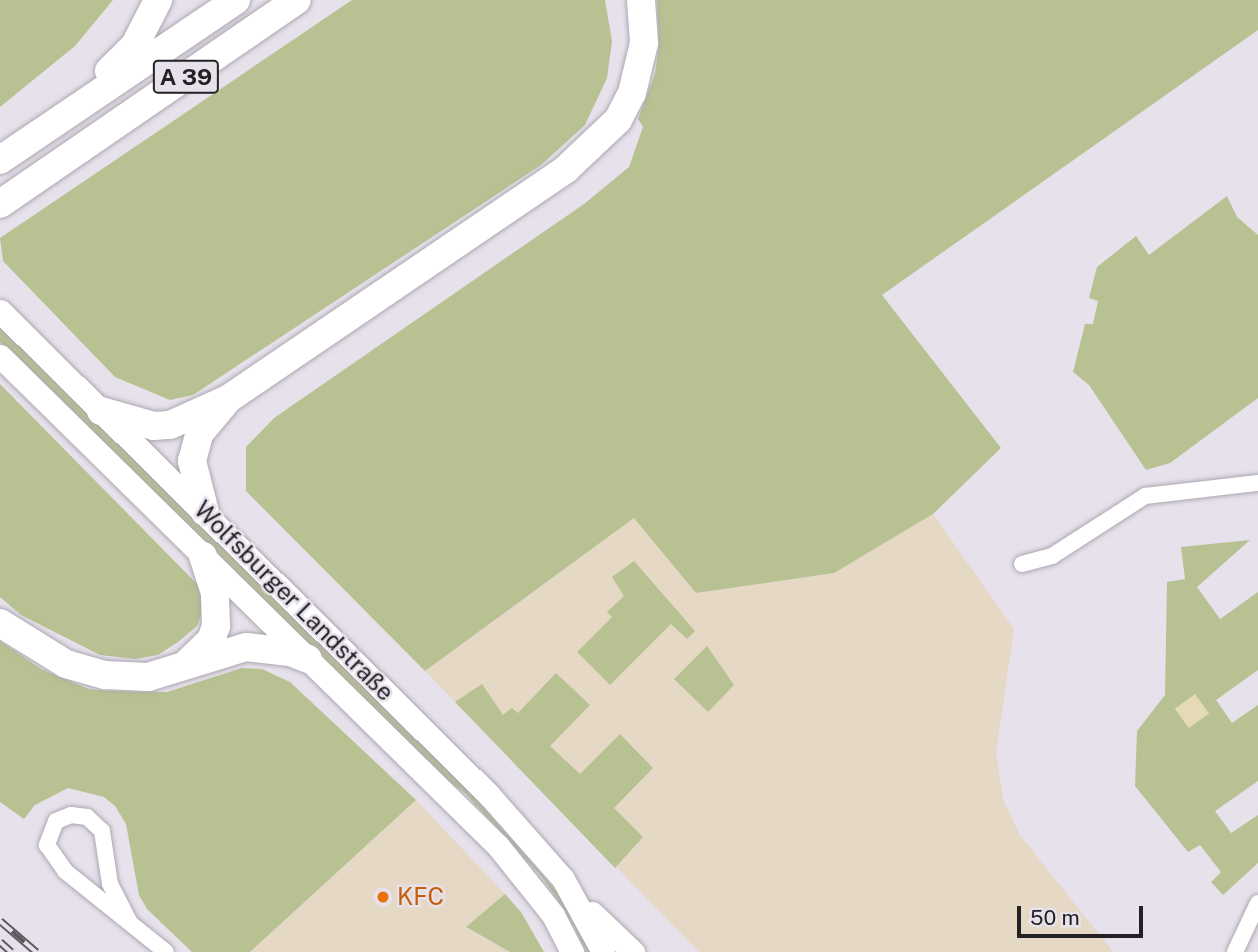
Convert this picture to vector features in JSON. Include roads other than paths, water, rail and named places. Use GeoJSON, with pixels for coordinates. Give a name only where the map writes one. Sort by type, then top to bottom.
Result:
{"type":"FeatureCollection","features":[{"type":"Feature","properties":{"kind":"highway"},"geometry":{"type":"LineString","coordinates":[[54,125],[75,97],[135,45],[158,0]]}},
{"type":"Feature","properties":{"kind":"highway","name":"A 39"},"geometry":{"type":"LineString","coordinates":[[0,160],[236,0]]}},
{"type":"Feature","properties":{"kind":"highway","name":"A 39"},"geometry":{"type":"LineString","coordinates":[[0,204],[297,0]]}},
{"type":"Feature","properties":{"kind":"highway"},"geometry":{"type":"LineString","coordinates":[[597,143],[623,83],[626,62],[623,0]]}},
{"type":"Feature","properties":{"kind":"highway"},"geometry":{"type":"LineString","coordinates":[[101,411],[154,426],[170,425],[228,399],[566,169],[597,143],[618,120],[640,71],[641,0]]}},
{"type":"Feature","properties":{"kind":"highway"},"geometry":{"type":"LineString","coordinates":[[205,512],[195,486],[195,448],[199,434],[228,399]]}},
{"type":"Feature","properties":{"kind":"highway"},"geometry":{"type":"LineString","coordinates":[[181,668],[211,640],[216,626],[215,593],[203,556]]}},
{"type":"Feature","properties":{"kind":"highway"},"geometry":{"type":"LineString","coordinates":[[0,623],[66,664],[105,675],[148,677],[246,648],[290,652],[308,659]]}},
{"type":"Feature","properties":{"kind":"main road","name":"Wolfsburger Landstraße"},"geometry":{"type":"LineString","coordinates":[[0,311],[489,794],[578,900],[633,952]]}},
{"type":"Feature","properties":{"kind":"main road","name":"Wolfsburger Landstraße"},"geometry":{"type":"LineString","coordinates":[[0,356],[498,846],[553,915],[572,952]]}},
{"type":"Feature","properties":{"kind":"main road","name":"Wolfsburger Landstraße"},"geometry":{"type":"LineString","coordinates":[[578,900],[603,952]]}},
{"type":"Feature","properties":{"kind":"street"},"geometry":{"type":"LineString","coordinates":[[1021,564],[1052,556],[1145,496],[1258,483]]}},
{"type":"Feature","properties":{"kind":"street"},"geometry":{"type":"LineString","coordinates":[[131,923],[110,884],[102,831],[87,817],[71,815],[56,821],[47,838],[50,852],[65,871],[166,952]]}},
{"type":"Feature","properties":{"kind":"street"},"geometry":{"type":"LineString","coordinates":[[1235,952],[1258,903]]}},
{"type":"Feature","properties":{"kind":"railway"},"geometry":{"type":"LineString","coordinates":[[0,921],[36,952]]}},
{"type":"Feature","properties":{"kind":"railway"},"geometry":{"type":"LineString","coordinates":[[0,942],[11,952]]}},
{"type":"Feature","properties":{"kind":"place","name":"KFC"},"geometry":{"type":"Point","coordinates":[383,897]}}]}
